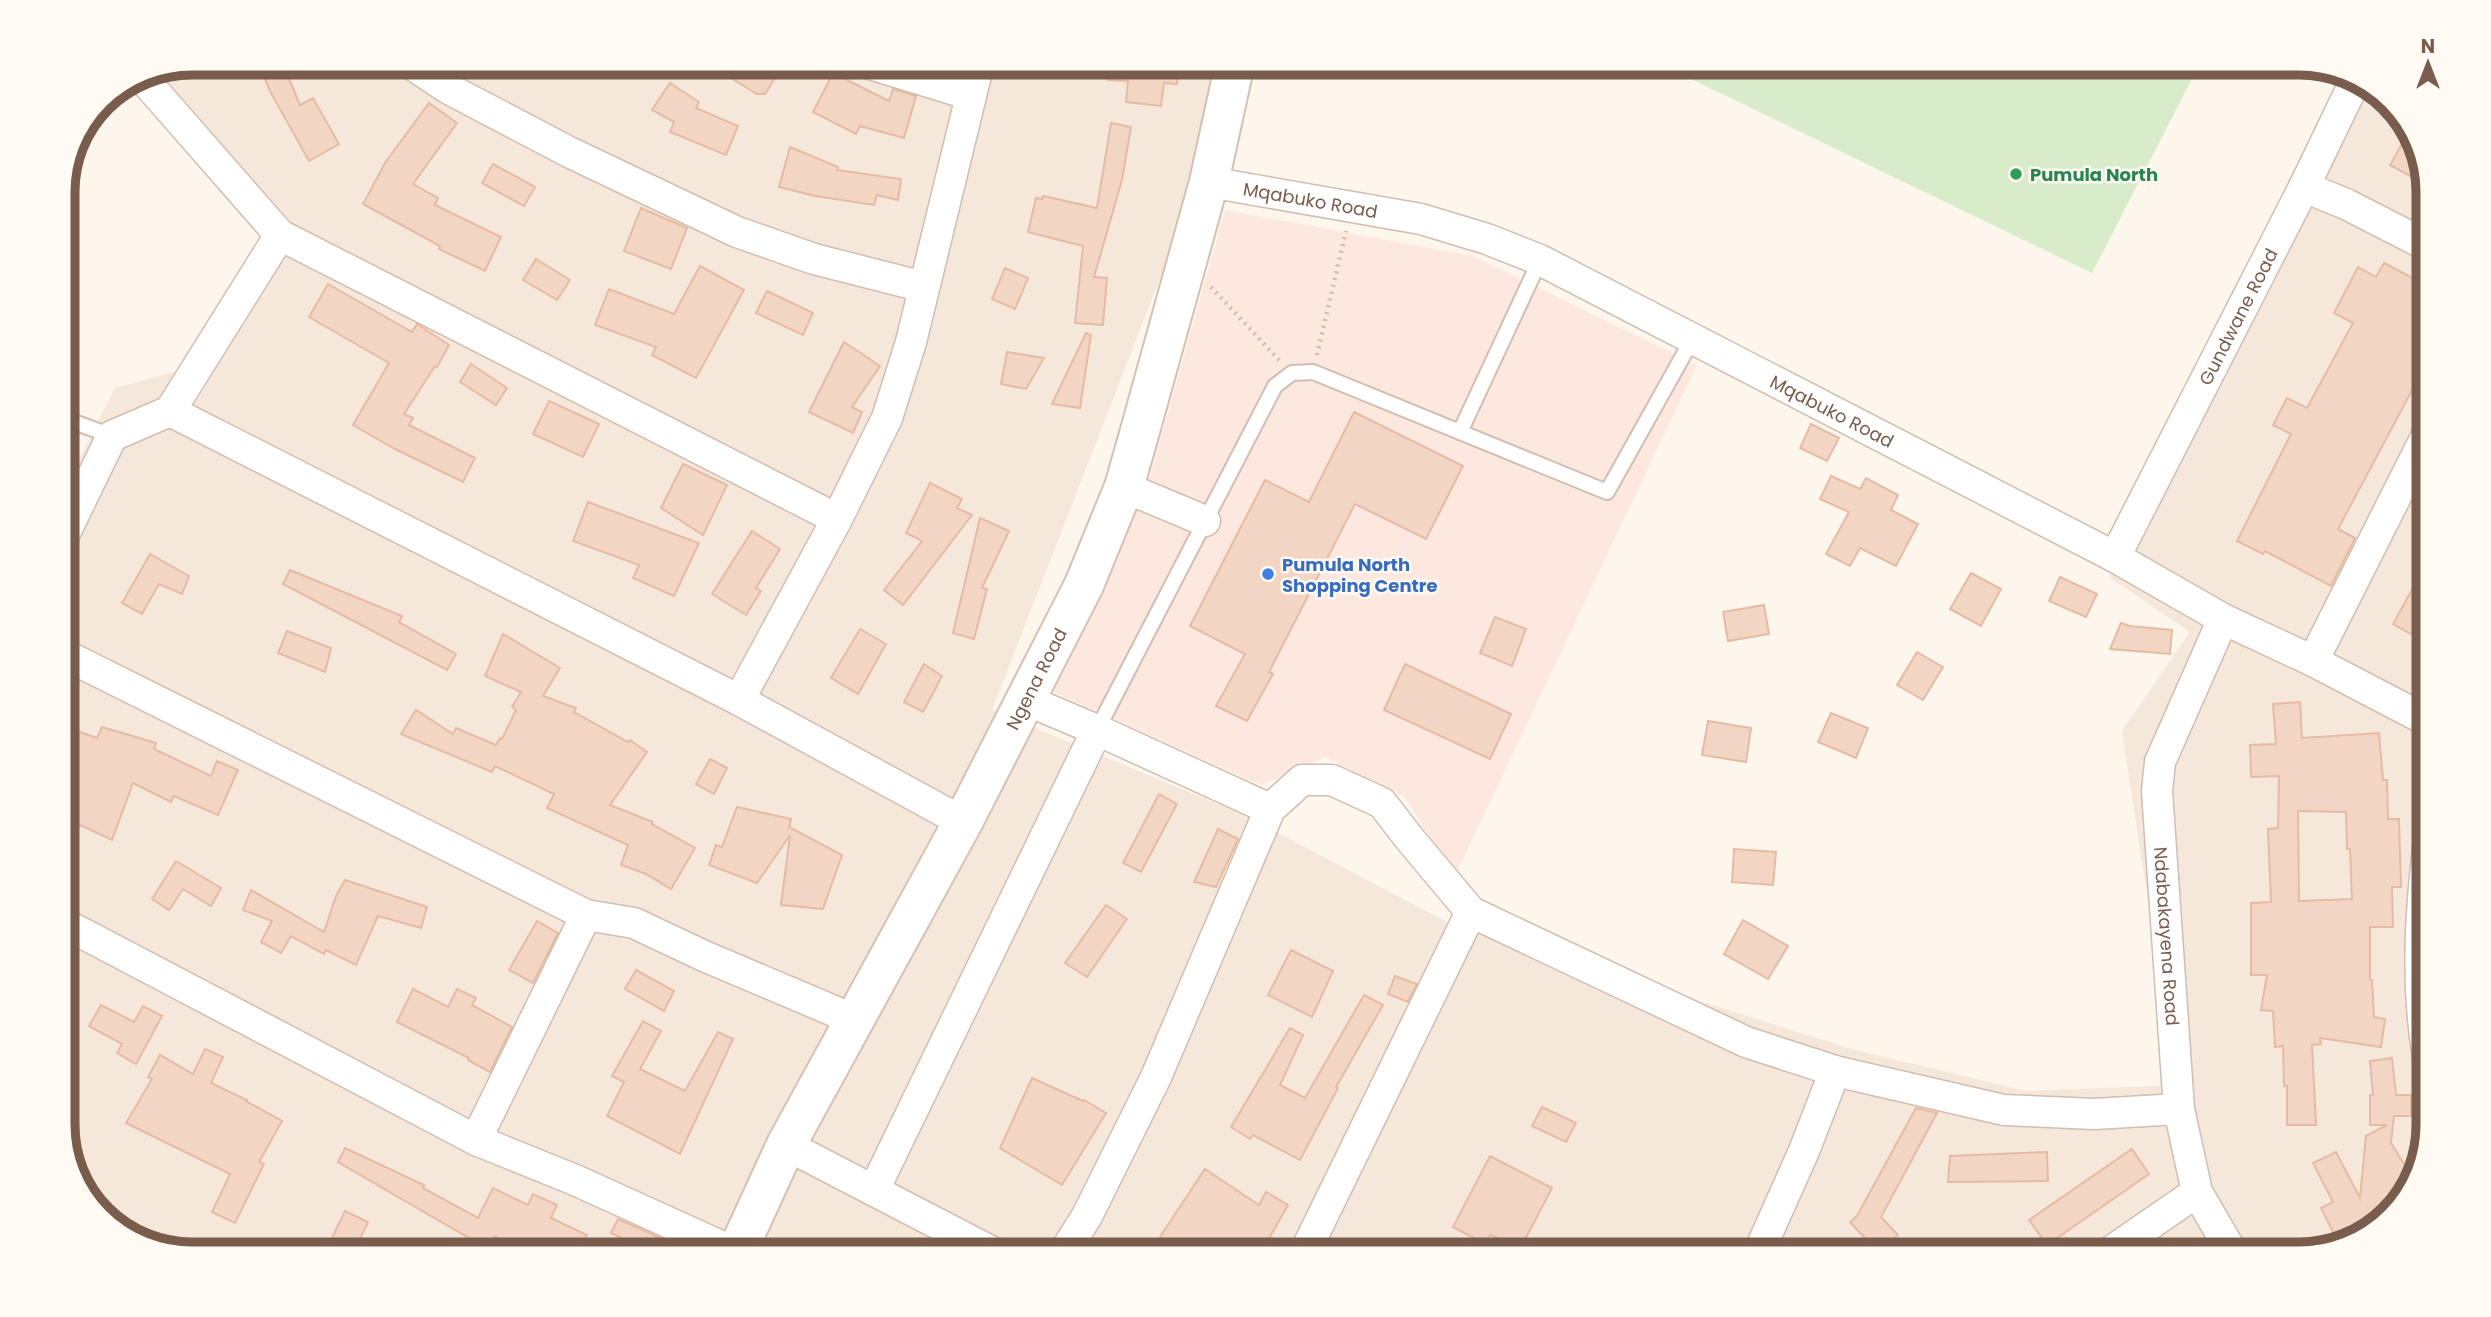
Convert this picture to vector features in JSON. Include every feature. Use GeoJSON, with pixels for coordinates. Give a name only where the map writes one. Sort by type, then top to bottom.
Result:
{"type":"FeatureCollection","features":[{"type":"Feature","properties":{"kind":"street"},"geometry":{"type":"LineString","coordinates":[[428,75],[449,89],[569,152],[737,232],[814,259],[924,287]]}},
{"type":"Feature","properties":{"kind":"street"},"geometry":{"type":"LineString","coordinates":[[905,75],[971,96]]}},
{"type":"Feature","properties":{"kind":"street"},"geometry":{"type":"LineString","coordinates":[[739,700],[837,519],[887,418],[911,342],[976,75]]}},
{"type":"Feature","properties":{"kind":"street","name":"Ngena Road"},"geometry":{"type":"LineString","coordinates":[[742,1242],[786,1145],[963,822],[1084,585],[1124,487],[1209,182],[1232,75]]}},
{"type":"Feature","properties":{"kind":"street"},"geometry":{"type":"LineString","coordinates":[[148,84],[280,235],[837,519]]}},
{"type":"Feature","properties":{"kind":"street","name":"Gundwane Road"},"geometry":{"type":"LineString","coordinates":[[2115,557],[2352,88]]}},
{"type":"Feature","properties":{"kind":"street","name":"Mqabuko Road"},"geometry":{"type":"LineString","coordinates":[[1209,182],[1421,219],[1487,239],[1540,260],[2115,557],[2223,618],[2313,660],[2416,715]]}},
{"type":"Feature","properties":{"kind":"street"},"geometry":{"type":"LineString","coordinates":[[2304,187],[2346,204],[2416,240]]}},
{"type":"Feature","properties":{"kind":"street"},"geometry":{"type":"LineString","coordinates":[[75,512],[112,436],[170,411],[280,235]]}},
{"type":"Feature","properties":{"kind":"street"},"geometry":{"type":"LineString","coordinates":[[170,411],[739,700],[963,822]]}},
{"type":"Feature","properties":{"kind":"street"},"geometry":{"type":"LineString","coordinates":[[2313,660],[2416,477]]}},
{"type":"Feature","properties":{"kind":"street"},"geometry":{"type":"LineString","coordinates":[[1124,487],[1205,521]]}},
{"type":"Feature","properties":{"kind":"street","name":"Ndabakayena Road"},"geometry":{"type":"LineString","coordinates":[[2223,618],[2160,762],[2157,791],[2179,1109],[2197,1192],[2226,1242]]}},
{"type":"Feature","properties":{"kind":"street"},"geometry":{"type":"LineString","coordinates":[[75,660],[586,915],[634,923],[855,1020]]}},
{"type":"Feature","properties":{"kind":"street"},"geometry":{"type":"LineString","coordinates":[[1026,700],[1270,809]]}},
{"type":"Feature","properties":{"kind":"street"},"geometry":{"type":"LineString","coordinates":[[874,1190],[1097,730]]}},
{"type":"Feature","properties":{"kind":"street"},"geometry":{"type":"LineString","coordinates":[[1071,1242],[1087,1216],[1156,1077],[1270,809],[1302,780],[1332,780],[1382,803],[1471,912],[1746,1042],[1835,1072],[2004,1110],[2094,1114],[2179,1109]]}},
{"type":"Feature","properties":{"kind":"street"},"geometry":{"type":"LineString","coordinates":[[1310,1242],[1471,912]]}},
{"type":"Feature","properties":{"kind":"street"},"geometry":{"type":"LineString","coordinates":[[476,1140],[586,915]]}},
{"type":"Feature","properties":{"kind":"street"},"geometry":{"type":"LineString","coordinates":[[75,929],[476,1140],[710,1242]]}},
{"type":"Feature","properties":{"kind":"street"},"geometry":{"type":"LineString","coordinates":[[1763,1242],[1804,1151],[1835,1072]]}},
{"type":"Feature","properties":{"kind":"street"},"geometry":{"type":"LineString","coordinates":[[786,1145],[973,1242]]}},
{"type":"Feature","properties":{"kind":"street"},"geometry":{"type":"LineString","coordinates":[[2124,1242],[2197,1192]]}},
{"type":"Feature","properties":{"kind":"lane"},"geometry":{"type":"LineString","coordinates":[[1460,432],[1540,260]]}},
{"type":"Feature","properties":{"kind":"lane"},"geometry":{"type":"LineString","coordinates":[[1097,730],[1275,386],[1292,373],[1313,372],[1607,492],[1693,338]]}},
{"type":"Feature","properties":{"kind":"lane"},"geometry":{"type":"LineString","coordinates":[[75,422],[112,436]]}},
{"type":"Feature","properties":{"kind":"path"},"geometry":{"type":"LineString","coordinates":[[1313,372],[1352,206]]}},
{"type":"Feature","properties":{"kind":"path"},"geometry":{"type":"LineString","coordinates":[[1187,262],[1292,373]]}},
{"type":"Feature","properties":{"kind":"shaded area"},"geometry":{"type":"Polygon","coordinates":[[[192,75],[1218,75],[1189,204],[992,710],[1244,815],[1445,921],[1855,1050],[2027,1091],[2176,1085],[2122,731],[2190,632],[2109,577],[2353,88],[2376,104],[2396,127],[2410,154],[2416,184],[2416,1125],[2412,1155],[2404,1177],[2387,1202],[2364,1222],[2329,1238],[2299,1242],[192,1242],[169,1240],[140,1230],[115,1213],[95,1190],[81,1163],[75,1133],[75,467],[115,388],[185,369],[273,224],[151,83],[169,77],[192,75]]]}},
{"type":"Feature","properties":{"kind":"shaded area"},"geometry":{"type":"Polygon","coordinates":[[[1225,210],[1473,256],[1697,365],[1455,876],[1404,796],[1325,757],[1261,785],[1050,690],[1150,476],[1225,210]]]}},
{"type":"Feature","properties":{"kind":"green space","name":"Pumula North"},"geometry":{"type":"Polygon","coordinates":[[[1686,75],[2194,75],[2092,273],[1686,75]]]}},
{"type":"Feature","properties":{"kind":"building"},"geometry":{"type":"Polygon","coordinates":[[[263,75],[288,75],[300,105],[313,98],[339,144],[309,161],[263,75]]]}},
{"type":"Feature","properties":{"kind":"building"},"geometry":{"type":"Polygon","coordinates":[[[733,75],[770,75],[775,78],[765,94],[757,94],[731,78],[733,75]]]}},
{"type":"Feature","properties":{"kind":"building"},"geometry":{"type":"Polygon","coordinates":[[[832,75],[889,101],[893,89],[916,96],[904,138],[860,126],[856,134],[813,112],[832,75]]]}},
{"type":"Feature","properties":{"kind":"building"},"geometry":{"type":"Polygon","coordinates":[[[1108,75],[1178,75],[1177,84],[1164,83],[1161,106],[1126,102],[1128,81],[1108,80],[1108,75]]]}},
{"type":"Feature","properties":{"kind":"building"},"geometry":{"type":"Polygon","coordinates":[[[670,83],[699,102],[696,108],[738,126],[726,155],[670,132],[674,122],[652,110],[670,83]]]}},
{"type":"Feature","properties":{"kind":"building"},"geometry":{"type":"Polygon","coordinates":[[[429,103],[457,123],[413,184],[438,198],[435,205],[501,237],[485,271],[439,249],[440,246],[363,204],[385,163],[429,103]]]}},
{"type":"Feature","properties":{"kind":"building"},"geometry":{"type":"Polygon","coordinates":[[[1111,123],[1131,127],[1122,180],[1094,277],[1107,278],[1103,325],[1075,323],[1083,246],[1028,232],[1036,198],[1042,199],[1043,196],[1097,208],[1111,123]]]}},
{"type":"Feature","properties":{"kind":"building"},"geometry":{"type":"Polygon","coordinates":[[[2402,144],[2410,154],[2415,179],[2390,165],[2402,144]]]}},
{"type":"Feature","properties":{"kind":"building"},"geometry":{"type":"Polygon","coordinates":[[[790,147],[838,167],[837,170],[901,179],[898,200],[877,195],[874,205],[815,196],[779,187],[790,147]]]}},
{"type":"Feature","properties":{"kind":"building"},"geometry":{"type":"Polygon","coordinates":[[[493,164],[535,187],[524,206],[482,183],[493,164]]]}},
{"type":"Feature","properties":{"kind":"building"},"geometry":{"type":"Polygon","coordinates":[[[641,208],[687,228],[671,269],[624,251],[641,208]]]}},
{"type":"Feature","properties":{"kind":"building"},"geometry":{"type":"Polygon","coordinates":[[[536,259],[570,280],[557,300],[523,280],[536,259]]]}},
{"type":"Feature","properties":{"kind":"building"},"geometry":{"type":"Polygon","coordinates":[[[2384,263],[2416,280],[2416,383],[2338,529],[2355,538],[2331,586],[2265,551],[2263,554],[2237,541],[2291,434],[2273,425],[2287,398],[2307,408],[2353,323],[2334,313],[2358,267],[2376,277],[2384,263]]]}},
{"type":"Feature","properties":{"kind":"building"},"geometry":{"type":"Polygon","coordinates":[[[700,266],[744,290],[696,378],[652,355],[656,347],[595,325],[609,289],[674,314],[700,266]]]}},
{"type":"Feature","properties":{"kind":"building"},"geometry":{"type":"Polygon","coordinates":[[[1005,268],[1028,278],[1015,309],[992,299],[1005,268]]]}},
{"type":"Feature","properties":{"kind":"building"},"geometry":{"type":"Polygon","coordinates":[[[328,284],[412,332],[417,324],[449,345],[404,414],[413,418],[409,425],[475,458],[463,482],[353,425],[389,363],[309,317],[328,284]]]}},
{"type":"Feature","properties":{"kind":"building"},"geometry":{"type":"Polygon","coordinates":[[[767,291],[813,313],[803,335],[756,313],[767,291]]]}},
{"type":"Feature","properties":{"kind":"building"},"geometry":{"type":"Polygon","coordinates":[[[1086,333],[1091,335],[1080,408],[1052,404],[1086,333]]]}},
{"type":"Feature","properties":{"kind":"building"},"geometry":{"type":"Polygon","coordinates":[[[844,342],[880,366],[852,407],[862,412],[853,433],[809,412],[844,342]]]}},
{"type":"Feature","properties":{"kind":"building"},"geometry":{"type":"Polygon","coordinates":[[[1007,352],[1044,358],[1026,389],[1001,384],[1007,352]]]}},
{"type":"Feature","properties":{"kind":"building"},"geometry":{"type":"Polygon","coordinates":[[[471,364],[507,388],[496,405],[460,382],[471,364]]]}},
{"type":"Feature","properties":{"kind":"building"},"geometry":{"type":"Polygon","coordinates":[[[549,401],[599,424],[583,457],[533,434],[549,401]]]}},
{"type":"Feature","properties":{"kind":"building"},"geometry":{"type":"Polygon","coordinates":[[[1354,412],[1463,466],[1426,539],[1355,504],[1269,672],[1273,674],[1247,721],[1216,706],[1245,654],[1190,626],[1265,480],[1309,502],[1354,412]]]}},
{"type":"Feature","properties":{"kind":"building"},"geometry":{"type":"Polygon","coordinates":[[[1811,424],[1839,438],[1827,461],[1800,448],[1811,424]]]}},
{"type":"Feature","properties":{"kind":"building"},"geometry":{"type":"Polygon","coordinates":[[[683,464],[727,485],[703,535],[661,508],[683,464]]]}},
{"type":"Feature","properties":{"kind":"building"},"geometry":{"type":"Polygon","coordinates":[[[1831,476],[1860,489],[1866,478],[1898,495],[1891,510],[1918,524],[1896,566],[1860,548],[1850,566],[1826,554],[1849,512],[1820,499],[1831,476]]]}},
{"type":"Feature","properties":{"kind":"building"},"geometry":{"type":"Polygon","coordinates":[[[930,483],[962,499],[957,508],[972,515],[903,605],[884,590],[922,541],[906,533],[930,483]]]}},
{"type":"Feature","properties":{"kind":"building"},"geometry":{"type":"Polygon","coordinates":[[[588,502],[699,543],[674,596],[633,578],[639,565],[573,541],[588,502]]]}},
{"type":"Feature","properties":{"kind":"building"},"geometry":{"type":"Polygon","coordinates":[[[980,518],[1009,531],[982,588],[987,589],[974,639],[953,633],[980,518]]]}},
{"type":"Feature","properties":{"kind":"building"},"geometry":{"type":"Polygon","coordinates":[[[752,531],[780,549],[756,588],[761,591],[746,615],[712,594],[752,531]]]}},
{"type":"Feature","properties":{"kind":"building"},"geometry":{"type":"Polygon","coordinates":[[[150,554],[189,576],[182,594],[159,584],[142,614],[122,603],[150,554]]]}},
{"type":"Feature","properties":{"kind":"building"},"geometry":{"type":"Polygon","coordinates":[[[290,570],[402,616],[399,622],[456,654],[447,670],[283,584],[290,570]]]}},
{"type":"Feature","properties":{"kind":"building"},"geometry":{"type":"Polygon","coordinates":[[[1971,573],[2001,589],[1981,626],[1950,609],[1971,573]]]}},
{"type":"Feature","properties":{"kind":"building"},"geometry":{"type":"Polygon","coordinates":[[[2060,577],[2097,594],[2086,617],[2049,601],[2060,577]]]}},
{"type":"Feature","properties":{"kind":"building"},"geometry":{"type":"Polygon","coordinates":[[[2416,583],[2416,637],[2393,624],[2416,583]]]}},
{"type":"Feature","properties":{"kind":"building"},"geometry":{"type":"Polygon","coordinates":[[[1764,605],[1769,634],[1728,641],[1723,612],[1764,605]]]}},
{"type":"Feature","properties":{"kind":"building"},"geometry":{"type":"Polygon","coordinates":[[[1495,617],[1526,629],[1512,666],[1480,653],[1495,617]]]}},
{"type":"Feature","properties":{"kind":"building"},"geometry":{"type":"Polygon","coordinates":[[[2121,623],[2172,630],[2170,654],[2110,649],[2121,623]]]}},
{"type":"Feature","properties":{"kind":"building"},"geometry":{"type":"Polygon","coordinates":[[[860,629],[886,644],[858,694],[831,678],[860,629]]]}},
{"type":"Feature","properties":{"kind":"building"},"geometry":{"type":"Polygon","coordinates":[[[287,631],[331,648],[325,672],[278,653],[287,631]]]}},
{"type":"Feature","properties":{"kind":"building"},"geometry":{"type":"Polygon","coordinates":[[[503,634],[560,668],[543,696],[576,708],[574,712],[628,742],[630,740],[647,752],[610,805],[653,822],[652,824],[695,848],[671,889],[646,874],[621,865],[628,845],[547,808],[554,794],[495,766],[492,772],[401,734],[416,710],[453,734],[456,728],[496,745],[500,738],[502,739],[516,710],[512,707],[521,692],[485,676],[503,634]]]}},
{"type":"Feature","properties":{"kind":"building"},"geometry":{"type":"Polygon","coordinates":[[[1917,652],[1943,667],[1923,700],[1897,685],[1917,652]]]}},
{"type":"Feature","properties":{"kind":"building"},"geometry":{"type":"Polygon","coordinates":[[[924,664],[942,676],[923,712],[904,702],[924,664]]]}},
{"type":"Feature","properties":{"kind":"building"},"geometry":{"type":"Polygon","coordinates":[[[1405,664],[1511,714],[1490,759],[1384,710],[1405,664]]]}},
{"type":"Feature","properties":{"kind":"building"},"geometry":{"type":"Polygon","coordinates":[[[2300,702],[2302,738],[2379,733],[2383,780],[2387,780],[2388,819],[2399,819],[2401,887],[2392,887],[2393,927],[2370,927],[2370,980],[2374,1017],[2385,1019],[2381,1047],[2320,1038],[2321,1044],[2312,1045],[2316,1125],[2287,1125],[2283,1046],[2275,1047],[2273,1011],[2261,1010],[2267,975],[2251,975],[2251,903],[2271,902],[2268,829],[2278,828],[2279,776],[2251,777],[2250,745],[2276,744],[2273,704],[2300,702]],[[2298,811],[2299,901],[2352,899],[2346,812],[2298,811]]]}},
{"type":"Feature","properties":{"kind":"building"},"geometry":{"type":"Polygon","coordinates":[[[1831,713],[1868,728],[1856,758],[1818,742],[1831,713]]]}},
{"type":"Feature","properties":{"kind":"building"},"geometry":{"type":"Polygon","coordinates":[[[1708,721],[1751,728],[1746,762],[1702,755],[1708,721]]]}},
{"type":"Feature","properties":{"kind":"building"},"geometry":{"type":"Polygon","coordinates":[[[102,727],[156,743],[154,749],[211,776],[217,761],[238,770],[218,815],[174,796],[171,802],[133,783],[112,840],[75,823],[75,730],[97,738],[102,727]]]}},
{"type":"Feature","properties":{"kind":"building"},"geometry":{"type":"Polygon","coordinates":[[[710,759],[727,768],[714,794],[696,784],[710,759]]]}},
{"type":"Feature","properties":{"kind":"building"},"geometry":{"type":"Polygon","coordinates":[[[1159,794],[1177,804],[1141,872],[1123,863],[1159,794]]]}},
{"type":"Feature","properties":{"kind":"building"},"geometry":{"type":"Polygon","coordinates":[[[737,807],[791,819],[789,827],[842,855],[823,909],[781,905],[790,835],[757,883],[709,865],[716,845],[722,847],[737,807]]]}},
{"type":"Feature","properties":{"kind":"building"},"geometry":{"type":"Polygon","coordinates":[[[1218,829],[1238,839],[1216,887],[1194,882],[1218,829]]]}},
{"type":"Feature","properties":{"kind":"building"},"geometry":{"type":"Polygon","coordinates":[[[1734,849],[1776,852],[1773,885],[1732,882],[1734,849]]]}},
{"type":"Feature","properties":{"kind":"building"},"geometry":{"type":"Polygon","coordinates":[[[176,861],[221,888],[211,906],[183,889],[169,910],[152,899],[176,861]]]}},
{"type":"Feature","properties":{"kind":"building"},"geometry":{"type":"Polygon","coordinates":[[[345,880],[427,907],[421,928],[378,916],[356,965],[326,950],[324,954],[291,936],[281,953],[261,942],[272,921],[243,910],[251,890],[324,932],[336,896],[345,880]]]}},
{"type":"Feature","properties":{"kind":"building"},"geometry":{"type":"Polygon","coordinates":[[[1106,905],[1127,919],[1087,977],[1065,963],[1106,905]]]}},
{"type":"Feature","properties":{"kind":"building"},"geometry":{"type":"Polygon","coordinates":[[[1743,920],[1788,946],[1768,979],[1724,954],[1743,920]]]}},
{"type":"Feature","properties":{"kind":"building"},"geometry":{"type":"Polygon","coordinates":[[[537,921],[558,933],[533,983],[509,970],[537,921]]]}},
{"type":"Feature","properties":{"kind":"building"},"geometry":{"type":"Polygon","coordinates":[[[1291,950],[1333,971],[1312,1017],[1268,995],[1291,950]]]}},
{"type":"Feature","properties":{"kind":"building"},"geometry":{"type":"Polygon","coordinates":[[[636,970],[674,991],[664,1011],[625,989],[636,970]]]}},
{"type":"Feature","properties":{"kind":"building"},"geometry":{"type":"Polygon","coordinates":[[[1395,976],[1417,984],[1408,1002],[1388,994],[1395,976]]]}},
{"type":"Feature","properties":{"kind":"building"},"geometry":{"type":"Polygon","coordinates":[[[413,989],[448,1007],[457,989],[476,998],[472,1005],[512,1027],[490,1072],[468,1060],[469,1058],[397,1022],[413,989]]]}},
{"type":"Feature","properties":{"kind":"building"},"geometry":{"type":"Polygon","coordinates":[[[1364,995],[1383,1005],[1336,1087],[1338,1088],[1300,1160],[1253,1135],[1250,1139],[1231,1127],[1290,1028],[1303,1035],[1280,1085],[1305,1098],[1364,995]]]}},
{"type":"Feature","properties":{"kind":"building"},"geometry":{"type":"Polygon","coordinates":[[[101,1005],[134,1022],[143,1006],[162,1016],[136,1064],[117,1053],[122,1044],[89,1026],[101,1005]]]}},
{"type":"Feature","properties":{"kind":"building"},"geometry":{"type":"Polygon","coordinates":[[[643,1021],[661,1031],[640,1069],[685,1091],[718,1032],[733,1039],[680,1154],[607,1116],[624,1082],[612,1076],[643,1021]]]}},
{"type":"Feature","properties":{"kind":"building"},"geometry":{"type":"Polygon","coordinates":[[[205,1049],[223,1057],[211,1083],[282,1121],[259,1162],[264,1164],[235,1223],[212,1212],[230,1174],[126,1123],[152,1079],[148,1077],[160,1055],[193,1074],[205,1049]]]}},
{"type":"Feature","properties":{"kind":"building"},"geometry":{"type":"Polygon","coordinates":[[[2392,1058],[2396,1095],[2411,1095],[2411,1116],[2394,1116],[2391,1143],[2407,1169],[2396,1190],[2376,1213],[2351,1230],[2335,1236],[2321,1208],[2333,1202],[2313,1163],[2336,1152],[2360,1198],[2366,1136],[2387,1125],[2370,1125],[2370,1095],[2373,1095],[2370,1061],[2392,1058]]]}},
{"type":"Feature","properties":{"kind":"building"},"geometry":{"type":"Polygon","coordinates":[[[1032,1078],[1084,1100],[1106,1113],[1062,1185],[1000,1148],[1032,1078]]]}},
{"type":"Feature","properties":{"kind":"building"},"geometry":{"type":"Polygon","coordinates":[[[1542,1107],[1576,1123],[1566,1142],[1532,1126],[1542,1107]]]}},
{"type":"Feature","properties":{"kind":"building"},"geometry":{"type":"Polygon","coordinates":[[[1916,1108],[1937,1113],[1881,1217],[1898,1235],[1891,1242],[1869,1242],[1850,1222],[1857,1216],[1916,1108]]]}},
{"type":"Feature","properties":{"kind":"building"},"geometry":{"type":"Polygon","coordinates":[[[345,1148],[424,1185],[423,1188],[478,1218],[493,1188],[528,1205],[533,1194],[557,1205],[551,1218],[587,1235],[584,1242],[507,1242],[494,1236],[491,1242],[476,1242],[338,1162],[345,1148]]]}},
{"type":"Feature","properties":{"kind":"building"},"geometry":{"type":"Polygon","coordinates":[[[2132,1149],[2149,1174],[2051,1242],[2045,1242],[2029,1220],[2132,1149]]]}},
{"type":"Feature","properties":{"kind":"building"},"geometry":{"type":"Polygon","coordinates":[[[2047,1152],[2048,1181],[1948,1182],[1950,1156],[2047,1152]]]}},
{"type":"Feature","properties":{"kind":"building"},"geometry":{"type":"Polygon","coordinates":[[[1490,1156],[1552,1188],[1524,1242],[1508,1242],[1490,1235],[1486,1242],[1481,1242],[1453,1227],[1490,1156]]]}},
{"type":"Feature","properties":{"kind":"building"},"geometry":{"type":"Polygon","coordinates":[[[1205,1169],[1259,1205],[1266,1192],[1288,1205],[1267,1242],[1167,1242],[1160,1237],[1205,1169]]]}},
{"type":"Feature","properties":{"kind":"building"},"geometry":{"type":"Polygon","coordinates":[[[345,1211],[368,1222],[359,1242],[330,1242],[345,1211]]]}},
{"type":"Feature","properties":{"kind":"building"},"geometry":{"type":"Polygon","coordinates":[[[618,1219],[670,1242],[630,1242],[611,1233],[618,1219]]]}},
{"type":"Feature","properties":{"kind":"place","name":"Pumula North"},"geometry":{"type":"Point","coordinates":[2016,174]}},
{"type":"Feature","properties":{"kind":"place","name":"Pumula North Shopping Centre"},"geometry":{"type":"Point","coordinates":[1268,574]}}]}
